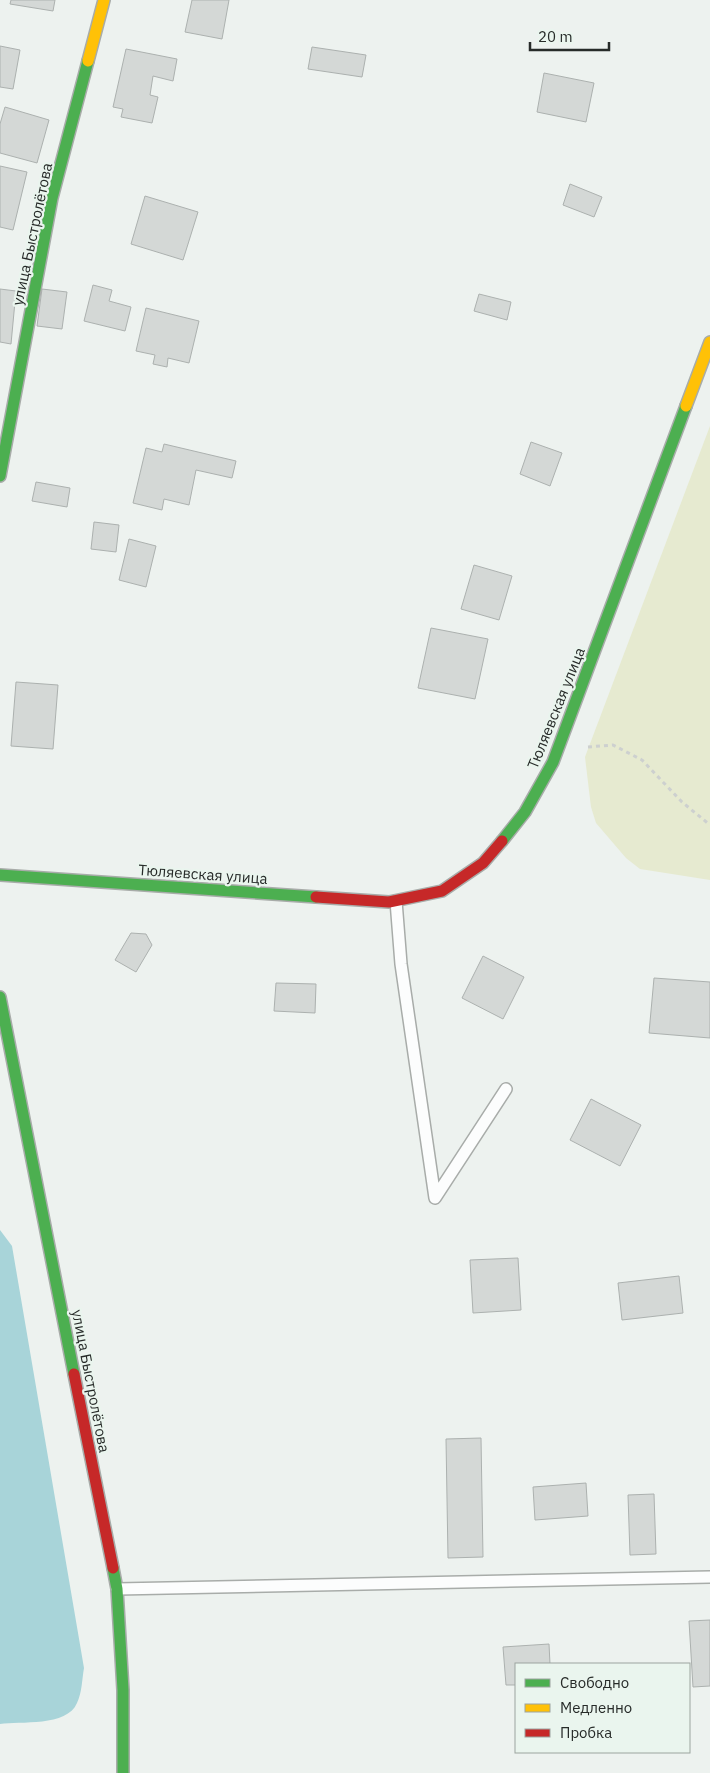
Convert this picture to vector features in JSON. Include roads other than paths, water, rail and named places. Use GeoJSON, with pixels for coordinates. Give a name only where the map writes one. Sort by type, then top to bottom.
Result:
{"type":"FeatureCollection","features":[{"type":"Feature","properties":{"kind":"street","name":"улица Быстролётова"},"geometry":{"type":"LineString","coordinates":[[0,476],[52,198],[104,0]]}},
{"type":"Feature","properties":{"kind":"street","name":"Тюляевская улица"},"geometry":{"type":"LineString","coordinates":[[0,875],[380,902],[396,901],[442,891],[483,863],[524,812],[553,762],[710,342]]}},
{"type":"Feature","properties":{"kind":"street","name":"улица Быстролётова"},"geometry":{"type":"LineString","coordinates":[[0,997],[117,1588],[123,1690],[123,1773]]}},
{"type":"Feature","properties":{"kind":"lane"},"geometry":{"type":"LineString","coordinates":[[396,901],[401,964],[435,1198],[506,1089]]}},
{"type":"Feature","properties":{"kind":"lane"},"geometry":{"type":"LineString","coordinates":[[117,1588],[710,1577]]}},
{"type":"Feature","properties":{"kind":"water"},"geometry":{"type":"Polygon","coordinates":[[[0,1230],[12,1246],[84,1668],[80,1695],[72,1711],[54,1719],[0,1724],[0,1230]]]}}]}
